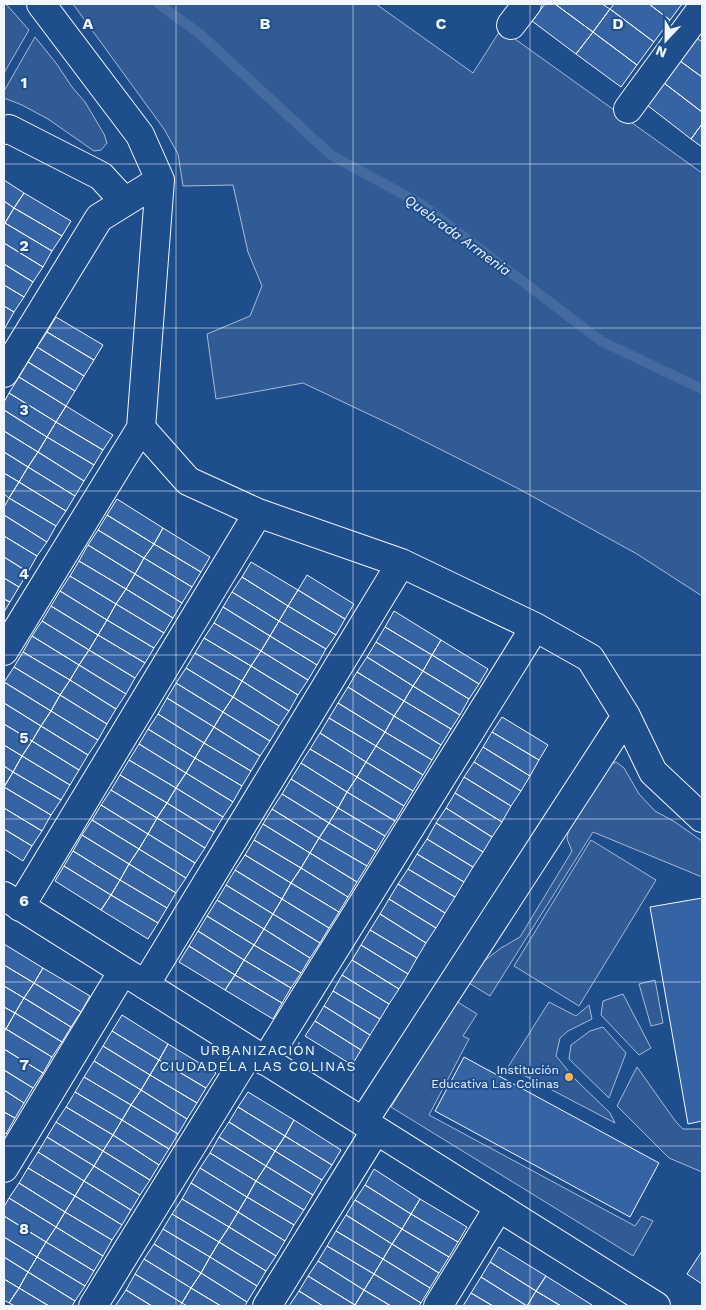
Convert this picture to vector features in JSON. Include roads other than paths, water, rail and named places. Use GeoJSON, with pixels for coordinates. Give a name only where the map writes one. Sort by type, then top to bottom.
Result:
{"type":"FeatureCollection","features":[{"type":"Feature","properties":{"kind":"street"},"geometry":{"type":"LineString","coordinates":[[4,651],[141,428],[160,180],[140,135],[41,4]]}},
{"type":"Feature","properties":{"kind":"street"},"geometry":{"type":"LineString","coordinates":[[628,109],[702,8]]}},
{"type":"Feature","properties":{"kind":"street"},"geometry":{"type":"LineString","coordinates":[[4,130],[9,130],[101,176],[125,202]]}},
{"type":"Feature","properties":{"kind":"street"},"geometry":{"type":"LineString","coordinates":[[4,372],[99,218],[160,180]]}},
{"type":"Feature","properties":{"kind":"street"},"geometry":{"type":"LineString","coordinates":[[141,428],[188,481],[258,513],[401,563],[535,627],[590,658],[626,716],[653,772],[702,818]]}},
{"type":"Feature","properties":{"kind":"street"},"geometry":{"type":"LineString","coordinates":[[258,513],[12,901],[499,1207],[620,1297],[656,1306]]}},
{"type":"Feature","properties":{"kind":"street"},"geometry":{"type":"LineString","coordinates":[[4,1168],[134,978],[401,563]]}},
{"type":"Feature","properties":{"kind":"street"},"geometry":{"type":"LineString","coordinates":[[93,1306],[535,627]]}},
{"type":"Feature","properties":{"kind":"street"},"geometry":{"type":"LineString","coordinates":[[267,1306],[369,1126],[626,716]]}},
{"type":"Feature","properties":{"kind":"street"},"geometry":{"type":"LineString","coordinates":[[438,1306],[499,1207]]}},
{"type":"Feature","properties":{"kind":"waterway","name":"Quebrada Armenia"},"geometry":{"type":"LineString","coordinates":[[159,4],[200,34],[331,155],[421,204],[601,341],[702,389]]}},
{"type":"Feature","properties":{"kind":"place","name":"Institución Educativa Las Colinas"},"geometry":{"type":"Point","coordinates":[569,1077]}},
{"type":"Feature","properties":{"kind":"district","name":"URBANIZACIÓN CIUDADELA LAS COLINAS"},"geometry":{"type":"Point","coordinates":[258,1058]}}]}
